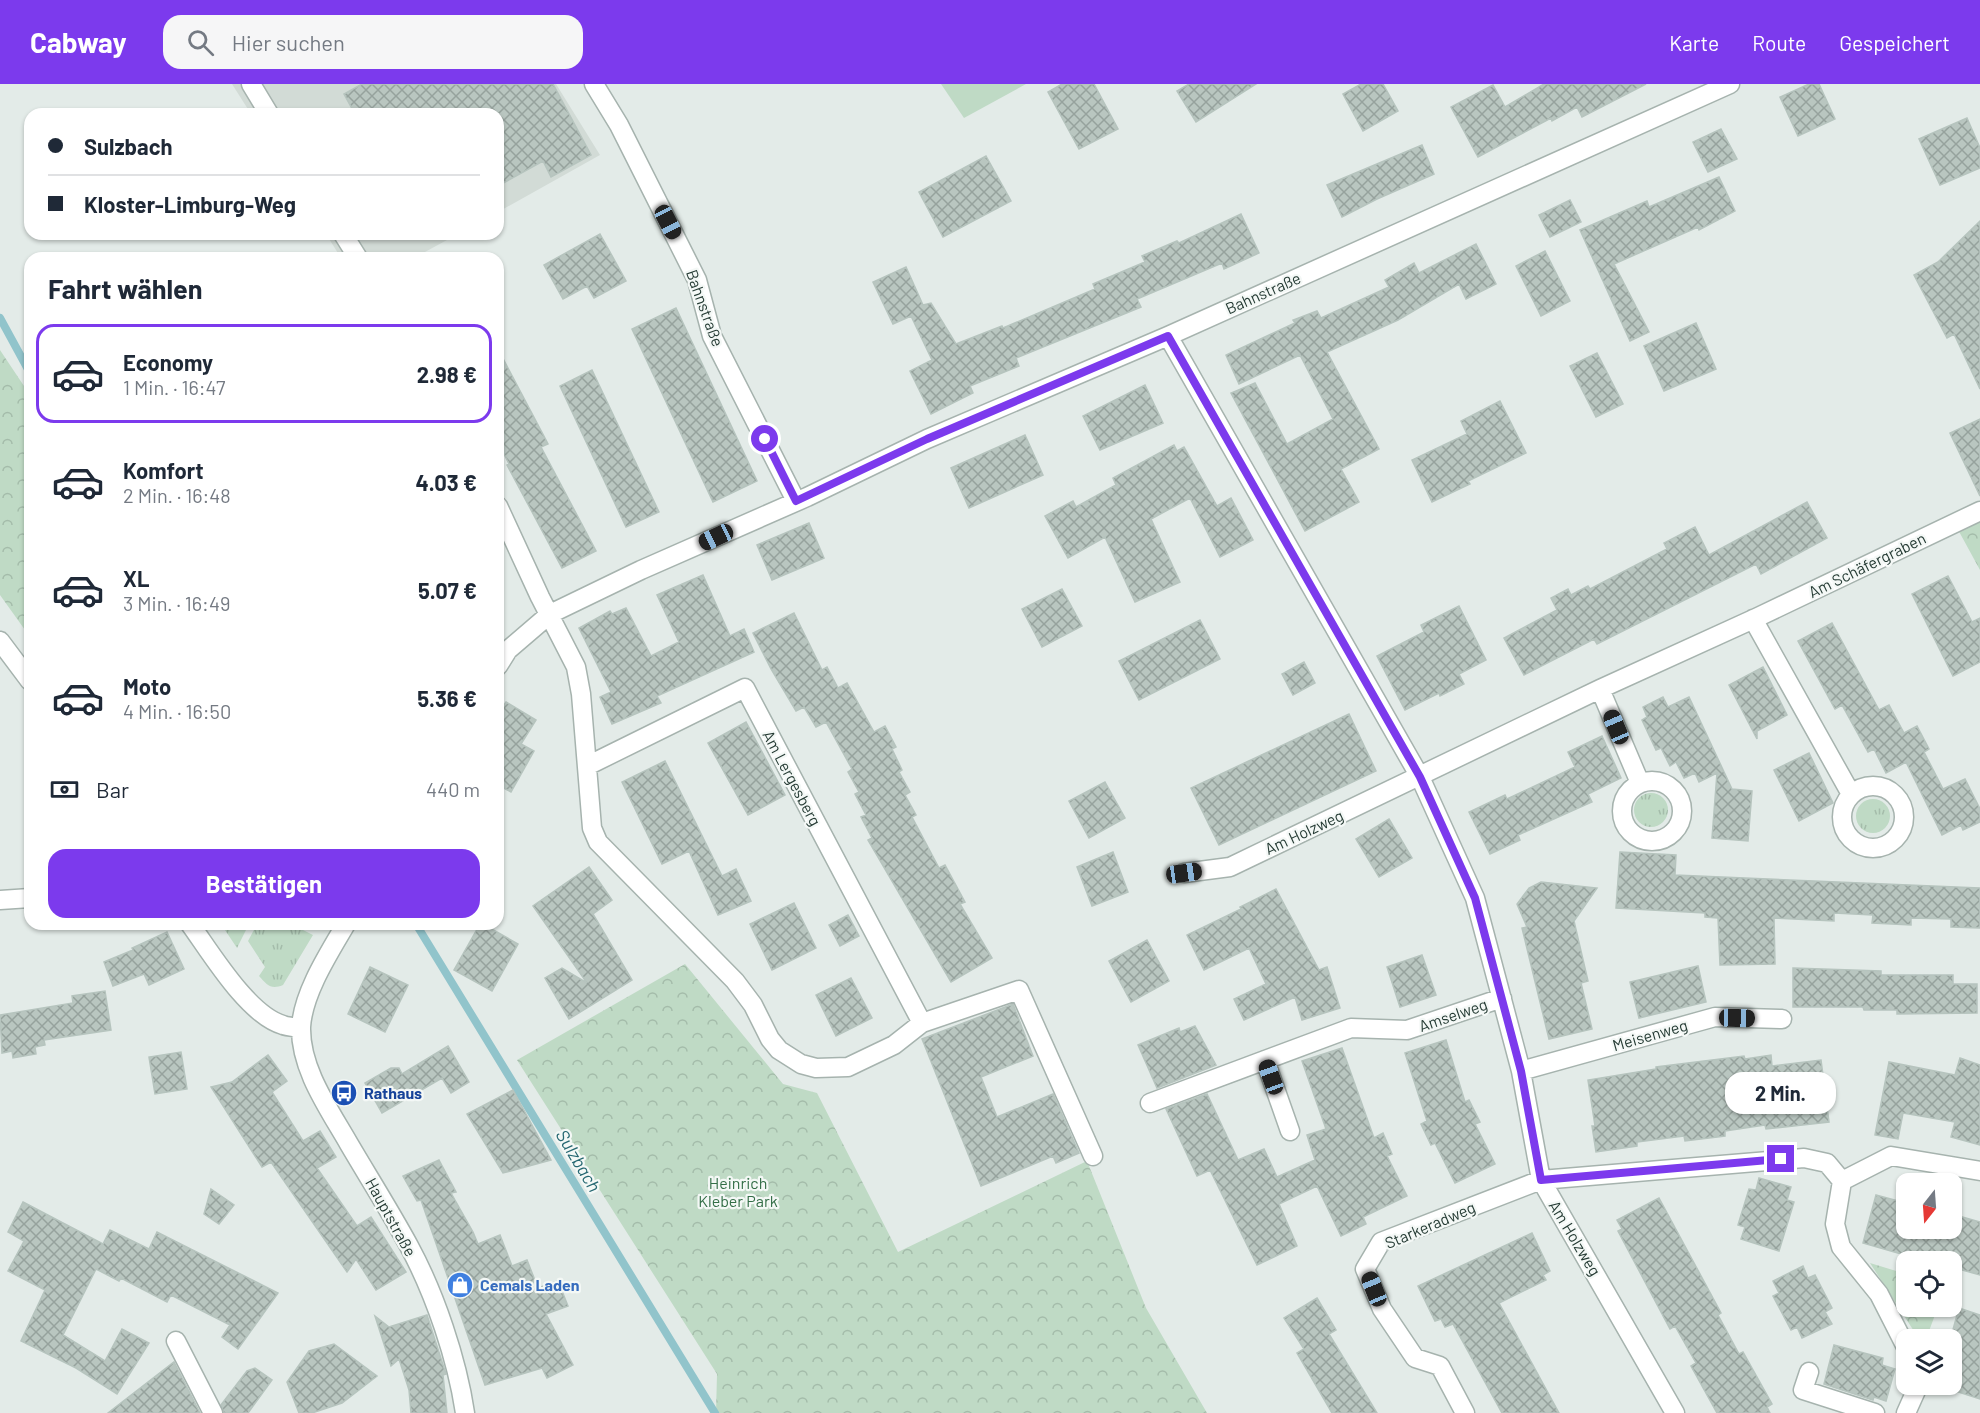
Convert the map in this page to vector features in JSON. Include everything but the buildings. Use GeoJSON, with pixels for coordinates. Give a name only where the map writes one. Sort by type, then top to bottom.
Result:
{"type":"FeatureCollection","features":[{"type":"Feature","properties":{"kind":"street"},"geometry":{"type":"LineString","coordinates":[[251,84],[265,108]]}},
{"type":"Feature","properties":{"kind":"street","name":"Bahnstraße"},"geometry":{"type":"LineString","coordinates":[[594,84],[619,125],[697,280],[712,336],[796,501]]}},
{"type":"Feature","properties":{"kind":"street","name":"Bahnstraße"},"geometry":{"type":"LineString","coordinates":[[504,656],[508,650],[550,614],[641,570],[796,501],[927,439],[1168,336],[1730,84]]}},
{"type":"Feature","properties":{"kind":"street","name":"Am Holzweg"},"geometry":{"type":"LineString","coordinates":[[1168,336],[1420,777],[1475,898],[1521,1071],[1541,1180],[1676,1413]]}},
{"type":"Feature","properties":{"kind":"street","name":"Am Schäfergraben"},"geometry":{"type":"LineString","coordinates":[[1420,777],[1980,511]]}},
{"type":"Feature","properties":{"kind":"street"},"geometry":{"type":"LineString","coordinates":[[504,518],[576,667],[581,694],[592,828],[598,842],[746,994],[770,1039],[779,1050],[801,1064],[816,1068],[848,1067],[894,1045],[922,1023],[1019,990],[1093,1156]]}},
{"type":"Feature","properties":{"kind":"street"},"geometry":{"type":"LineString","coordinates":[[1753,619],[1851,794]]}},
{"type":"Feature","properties":{"kind":"street"},"geometry":{"type":"LineString","coordinates":[[0,641],[24,673]]}},
{"type":"Feature","properties":{"kind":"street","name":"Am Lergesberg"},"geometry":{"type":"LineString","coordinates":[[587,766],[745,688],[922,1023]]}},
{"type":"Feature","properties":{"kind":"street"},"geometry":{"type":"LineString","coordinates":[[1600,690],[1640,783]]}},
{"type":"Feature","properties":{"kind":"street","name":"Am Holzweg"},"geometry":{"type":"LineString","coordinates":[[1184,873],[1230,867],[1420,777]]}},
{"type":"Feature","properties":{"kind":"street"},"geometry":{"type":"LineString","coordinates":[[0,900],[24,898]]}},
{"type":"Feature","properties":{"kind":"street"},"geometry":{"type":"LineString","coordinates":[[194,930],[237,988],[263,1015],[282,1025],[301,1028],[308,996],[343,930]]}},
{"type":"Feature","properties":{"kind":"street","name":"Amselweg"},"geometry":{"type":"LineString","coordinates":[[1150,1103],[1351,1028],[1407,1030],[1502,998]]}},
{"type":"Feature","properties":{"kind":"street","name":"Meisenweg"},"geometry":{"type":"LineString","coordinates":[[1521,1071],[1715,1017],[1782,1018]]}},
{"type":"Feature","properties":{"kind":"street","name":"Hauptstraße"},"geometry":{"type":"LineString","coordinates":[[301,1028],[306,1060],[316,1086],[410,1248],[431,1294],[460,1381],[465,1413]]}},
{"type":"Feature","properties":{"kind":"street"},"geometry":{"type":"LineString","coordinates":[[1265,1060],[1290,1131]]}},
{"type":"Feature","properties":{"kind":"street"},"geometry":{"type":"LineString","coordinates":[[1842,1181],[1891,1156],[1980,1171]]}},
{"type":"Feature","properties":{"kind":"street"},"geometry":{"type":"LineString","coordinates":[[1541,1180],[1804,1158],[1827,1163],[1842,1181],[1835,1224],[1841,1247],[1879,1294],[1897,1329]]}},
{"type":"Feature","properties":{"kind":"street","name":"Starkeradweg"},"geometry":{"type":"LineString","coordinates":[[1465,1413],[1440,1366],[1415,1358],[1382,1309],[1365,1269],[1381,1242],[1541,1180]]}},
{"type":"Feature","properties":{"kind":"street"},"geometry":{"type":"LineString","coordinates":[[176,1341],[213,1413]]}},
{"type":"Feature","properties":{"kind":"street"},"geometry":{"type":"LineString","coordinates":[[1809,1372],[1803,1390],[1875,1413]]}},
{"type":"Feature","properties":{"kind":"street"},"geometry":{"type":"LineString","coordinates":[[1906,1413],[1914,1395]]}},
{"type":"Feature","properties":{"kind":"shaded area"},"geometry":{"type":"Polygon","coordinates":[[[232,84],[556,84],[600,155],[504,209],[504,108],[247,108],[232,84]]]}},
{"type":"Feature","properties":{"kind":"shaded area"},"geometry":{"type":"Polygon","coordinates":[[[330,240],[447,240],[425,252],[337,252],[330,240]]]}},
{"type":"Feature","properties":{"kind":"green space"},"geometry":{"type":"Polygon","coordinates":[[[941,84],[1026,84],[964,118],[941,84]]]}},
{"type":"Feature","properties":{"kind":"green space"},"geometry":{"type":"Polygon","coordinates":[[[0,350],[24,386],[24,629],[0,595],[0,350]]]}},
{"type":"Feature","properties":{"kind":"green space"},"geometry":{"type":"Polygon","coordinates":[[[1980,517],[1980,570],[1956,526],[1980,517]]]}},
{"type":"Feature","properties":{"kind":"green space"},"geometry":{"type":"Polygon","coordinates":[[[1651,793],[1663,798],[1668,810],[1663,822],[1651,827],[1639,822],[1634,810],[1639,798],[1651,793]]]}},
{"type":"Feature","properties":{"kind":"green space"},"geometry":{"type":"Polygon","coordinates":[[[1873,799],[1885,804],[1890,816],[1885,828],[1873,833],[1861,828],[1856,816],[1861,804],[1873,799]]]}},
{"type":"Feature","properties":{"kind":"green space"},"geometry":{"type":"Polygon","coordinates":[[[225,930],[246,930],[237,948],[225,930]]]}},
{"type":"Feature","properties":{"kind":"green space"},"geometry":{"type":"Polygon","coordinates":[[[254,930],[303,930],[313,935],[283,985],[275,987],[264,982],[259,976],[265,967],[248,941],[254,930]]]}},
{"type":"Feature","properties":{"kind":"green space","name":"Heinrich Kleber Park"},"geometry":{"type":"Polygon","coordinates":[[[685,964],[783,1084],[817,1093],[898,1252],[1087,1161],[1146,1308],[1207,1413],[716,1413],[717,1374],[517,1060],[685,964]]]}},
{"type":"Feature","properties":{"kind":"green space"},"geometry":{"type":"Polygon","coordinates":[[[1870,1263],[1896,1271],[1896,1303],[1870,1263]]]}},
{"type":"Feature","properties":{"kind":"green space"},"geometry":{"type":"Polygon","coordinates":[[[1905,1317],[1934,1317],[1930,1329],[1913,1329],[1905,1317]]]}},
{"type":"Feature","properties":{"kind":"waterway","name":"Sulzbach"},"geometry":{"type":"LineString","coordinates":[[0,318],[24,362]]}},
{"type":"Feature","properties":{"kind":"waterway","name":"Sulzbach"},"geometry":{"type":"LineString","coordinates":[[420,930],[715,1413]]}},
{"type":"Feature","properties":{"kind":"place","name":"Rathaus"},"geometry":{"type":"Point","coordinates":[344,1093]}},
{"type":"Feature","properties":{"kind":"place","name":"Cemals Laden"},"geometry":{"type":"Point","coordinates":[460,1285]}},
{"type":"Feature","properties":{"kind":"route"},"geometry":{"type":"LineString","coordinates":[[765,439],[796,501],[927,439],[1168,336],[1420,777],[1475,898],[1521,1071],[1541,1180],[1781,1159]]}}]}
